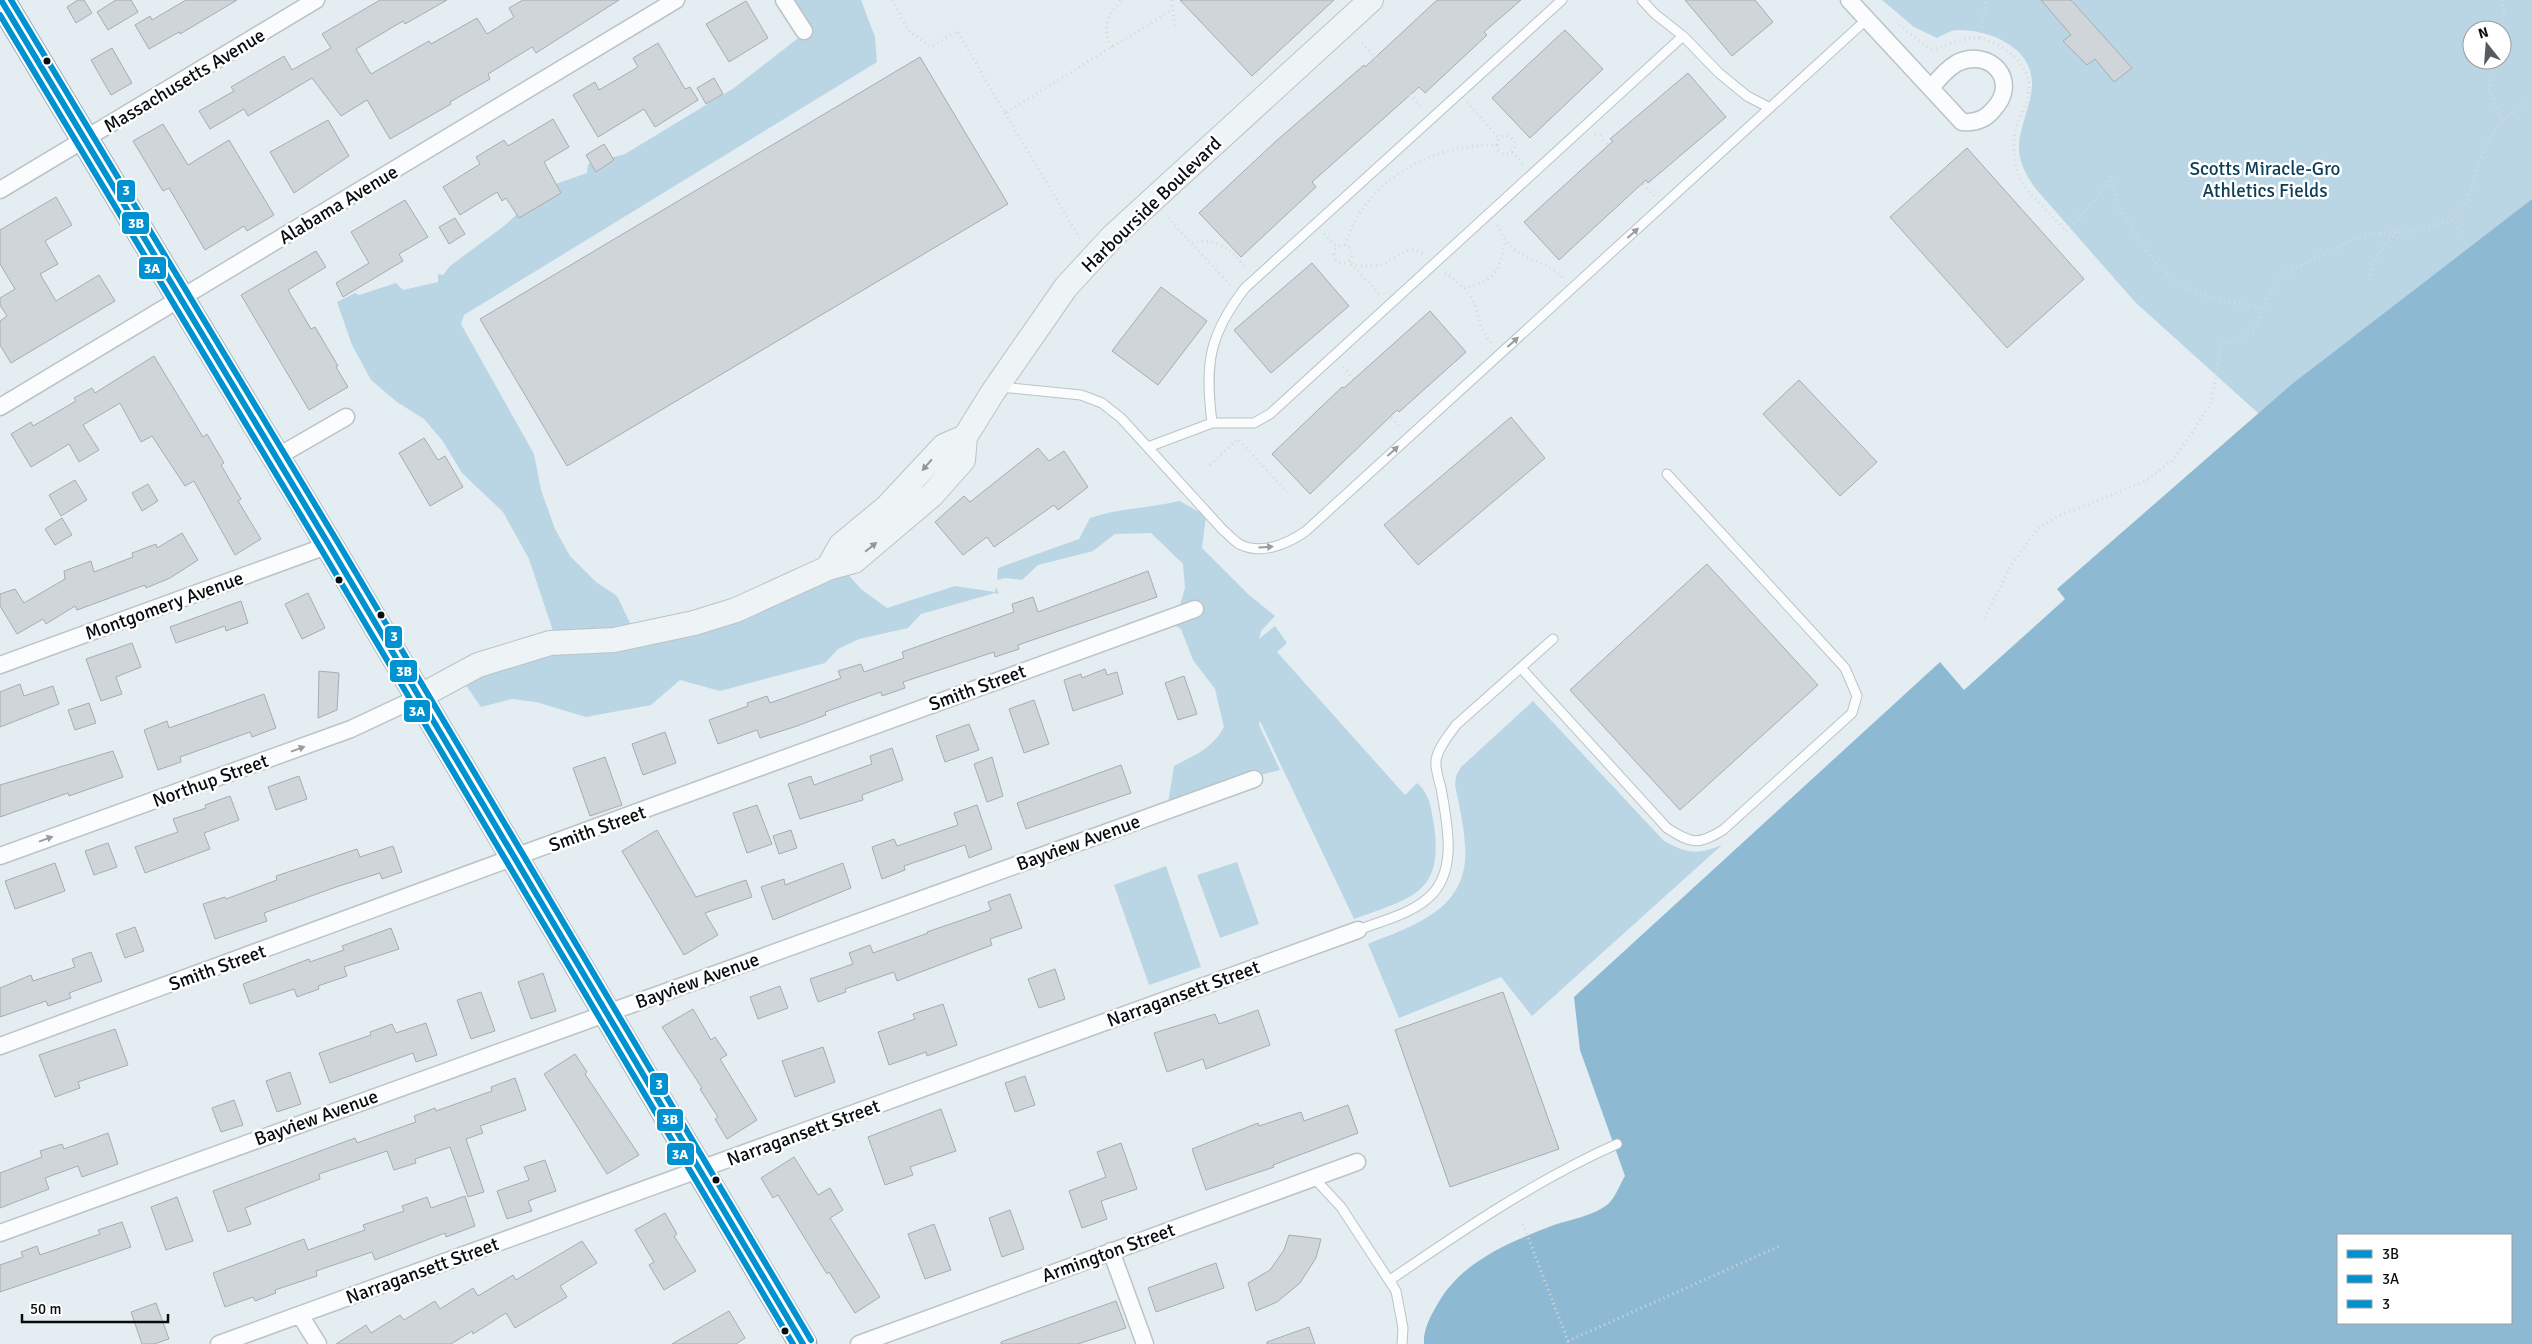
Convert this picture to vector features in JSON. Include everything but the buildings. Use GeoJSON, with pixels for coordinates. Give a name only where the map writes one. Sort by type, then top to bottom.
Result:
{"type":"FeatureCollection","features":[{"type":"Feature","properties":{"kind":"main road"},"geometry":{"type":"LineString","coordinates":[[1,0],[328,545],[417,698],[607,1012],[802,1344]]}},
{"type":"Feature","properties":{"kind":"street","name":"Massachusetts Avenue"},"geometry":{"type":"LineString","coordinates":[[0,190],[316,0]]}},
{"type":"Feature","properties":{"kind":"street","name":"Alabama Avenue"},"geometry":{"type":"LineString","coordinates":[[0,407],[676,0]]}},
{"type":"Feature","properties":{"kind":"street"},"geometry":{"type":"LineString","coordinates":[[784,0],[804,31]]}},
{"type":"Feature","properties":{"kind":"street","name":"Harbourside Boulevard"},"geometry":{"type":"LineString","coordinates":[[417,698],[478,665],[550,642],[614,640],[694,623],[745,607],[828,568],[854,560],[932,495],[963,460],[965,437],[997,386],[1066,287],[1113,236],[1371,0]]}},
{"type":"Feature","properties":{"kind":"street"},"geometry":{"type":"LineString","coordinates":[[1849,0],[1866,20],[1932,87],[1962,122],[1973,123],[1991,113],[1999,104],[2006,89],[2000,71],[1986,61],[1976,59],[1956,64],[1942,74],[1932,87]]}},
{"type":"Feature","properties":{"kind":"street"},"geometry":{"type":"LineString","coordinates":[[275,458],[346,417]]}},
{"type":"Feature","properties":{"kind":"street","name":"Montgomery Avenue"},"geometry":{"type":"LineString","coordinates":[[0,665],[328,545]]}},
{"type":"Feature","properties":{"kind":"street","name":"Smith Street"},"geometry":{"type":"LineString","coordinates":[[0,1046],[514,859],[899,715],[1194,609]]}},
{"type":"Feature","properties":{"kind":"street","name":"Northup Street"},"geometry":{"type":"LineString","coordinates":[[0,856],[351,729],[417,698]]}},
{"type":"Feature","properties":{"kind":"street","name":"Bayview Avenue"},"geometry":{"type":"LineString","coordinates":[[0,1233],[1254,779]]}},
{"type":"Feature","properties":{"kind":"street","name":"Narragansett Street"},"geometry":{"type":"LineString","coordinates":[[219,1344],[1358,930]]}},
{"type":"Feature","properties":{"kind":"street","name":"Armington Street"},"geometry":{"type":"LineString","coordinates":[[859,1344],[1357,1162]]}},
{"type":"Feature","properties":{"kind":"street"},"geometry":{"type":"LineString","coordinates":[[1111,1251],[1145,1344]]}},
{"type":"Feature","properties":{"kind":"street"},"geometry":{"type":"LineString","coordinates":[[300,1314],[318,1344]]}},
{"type":"Feature","properties":{"kind":"lane"},"geometry":{"type":"LineString","coordinates":[[1212,424],[1209,368],[1214,342],[1226,314],[1245,288],[1562,0]]}},
{"type":"Feature","properties":{"kind":"lane"},"geometry":{"type":"LineString","coordinates":[[1642,0],[1655,14],[1683,36],[1719,73],[1748,96],[1770,108]]}},
{"type":"Feature","properties":{"kind":"lane"},"geometry":{"type":"LineString","coordinates":[[997,386],[1081,395],[1102,404],[1121,418],[1223,530],[1242,545],[1266,548],[1288,544],[1306,531],[1866,20]]}},
{"type":"Feature","properties":{"kind":"lane"},"geometry":{"type":"LineString","coordinates":[[1148,447],[1212,424],[1254,423],[1270,414],[1683,36]]}},
{"type":"Feature","properties":{"kind":"lane"},"geometry":{"type":"LineString","coordinates":[[1521,668],[1667,828],[1685,839],[1705,840],[1723,830],[1852,713],[1857,696],[1845,668],[1667,474]]}},
{"type":"Feature","properties":{"kind":"lane"},"geometry":{"type":"LineString","coordinates":[[1358,930],[1411,910],[1428,898],[1440,883],[1447,868],[1448,848],[1436,761],[1444,741],[1456,725],[1553,639]]}},
{"type":"Feature","properties":{"kind":"lane"},"geometry":{"type":"LineString","coordinates":[[1390,1280],[1534,1185],[1573,1164],[1617,1144]]}},
{"type":"Feature","properties":{"kind":"lane"},"geometry":{"type":"LineString","coordinates":[[1314,1178],[1341,1207],[1396,1291],[1403,1328],[1402,1344]]}},
{"type":"Feature","properties":{"kind":"path"},"geometry":{"type":"LineString","coordinates":[[892,0],[908,30],[931,46],[957,31],[1083,243]]}},
{"type":"Feature","properties":{"kind":"path"},"geometry":{"type":"LineString","coordinates":[[1112,47],[1106,37],[1106,26],[1121,0]]}},
{"type":"Feature","properties":{"kind":"path"},"geometry":{"type":"LineString","coordinates":[[1172,0],[1175,27]]}},
{"type":"Feature","properties":{"kind":"path"},"geometry":{"type":"LineString","coordinates":[[1979,38],[1988,0]]}},
{"type":"Feature","properties":{"kind":"path"},"geometry":{"type":"LineString","coordinates":[[2502,0],[2503,20]]}},
{"type":"Feature","properties":{"kind":"path"},"geometry":{"type":"LineString","coordinates":[[1005,113],[1172,10]]}},
{"type":"Feature","properties":{"kind":"path"},"geometry":{"type":"LineString","coordinates":[[1894,22],[1930,49],[1943,48],[1957,40],[1979,38],[1993,41],[2009,51],[2019,62],[2029,87],[2025,107],[2016,129],[2014,150],[2019,179],[2066,231],[2099,196],[2111,176],[2120,207],[2155,262],[2167,275],[2180,285],[2215,298],[2263,307]]}},
{"type":"Feature","properties":{"kind":"path"},"geometry":{"type":"LineString","coordinates":[[1362,43],[1428,115]]}},
{"type":"Feature","properties":{"kind":"path"},"geometry":{"type":"LineString","coordinates":[[2492,70],[2489,89],[2502,121]]}},
{"type":"Feature","properties":{"kind":"path"},"geometry":{"type":"LineString","coordinates":[[1464,98],[1500,139]]}},
{"type":"Feature","properties":{"kind":"path"},"geometry":{"type":"LineString","coordinates":[[1984,618],[2009,569],[2037,530],[2061,515],[2146,480],[2174,459],[2210,404],[2221,344],[2239,339],[2254,330],[2275,282],[2289,271],[2350,241],[2372,234],[2422,231],[2453,219],[2469,198],[2480,158],[2502,121],[2532,98]]}},
{"type":"Feature","properties":{"kind":"path"},"geometry":{"type":"LineString","coordinates":[[1588,131],[1600,136],[1663,206]]}},
{"type":"Feature","properties":{"kind":"path"},"geometry":{"type":"LineString","coordinates":[[1505,136],[1513,139],[1515,147],[1512,152],[1504,154],[1498,145],[1500,139],[1505,136]]}},
{"type":"Feature","properties":{"kind":"path"},"geometry":{"type":"LineString","coordinates":[[1345,245],[1349,232],[1366,205],[1376,193],[1400,172],[1428,156],[1444,151],[1470,146],[1498,145]]}},
{"type":"Feature","properties":{"kind":"path"},"geometry":{"type":"LineString","coordinates":[[1512,152],[1528,169]]}},
{"type":"Feature","properties":{"kind":"path"},"geometry":{"type":"LineString","coordinates":[[1168,218],[1235,290]]}},
{"type":"Feature","properties":{"kind":"path"},"geometry":{"type":"LineString","coordinates":[[1494,218],[1505,240],[1520,255],[1552,269],[1572,288]]}},
{"type":"Feature","properties":{"kind":"path"},"geometry":{"type":"LineString","coordinates":[[2453,219],[2463,234]]}},
{"type":"Feature","properties":{"kind":"path"},"geometry":{"type":"LineString","coordinates":[[1320,229],[1337,248]]}},
{"type":"Feature","properties":{"kind":"path"},"geometry":{"type":"LineString","coordinates":[[2370,280],[2376,256],[2396,232]]}},
{"type":"Feature","properties":{"kind":"path"},"geometry":{"type":"LineString","coordinates":[[1464,288],[1489,280],[1495,273],[1501,263],[1505,240]]}},
{"type":"Feature","properties":{"kind":"path"},"geometry":{"type":"LineString","coordinates":[[1192,243],[1206,241],[1225,246],[1252,275]]}},
{"type":"Feature","properties":{"kind":"path"},"geometry":{"type":"LineString","coordinates":[[1345,245],[1337,248],[1334,254],[1336,259],[1341,262],[1350,262],[1361,266],[1380,265],[1409,250],[1416,250],[1428,260]]}},
{"type":"Feature","properties":{"kind":"path"},"geometry":{"type":"LineString","coordinates":[[1345,245],[1352,252],[1350,262]]}},
{"type":"Feature","properties":{"kind":"path"},"geometry":{"type":"LineString","coordinates":[[1350,262],[1384,301]]}},
{"type":"Feature","properties":{"kind":"path"},"geometry":{"type":"LineString","coordinates":[[1438,269],[1464,288],[1475,305],[1483,335],[1500,354]]}},
{"type":"Feature","properties":{"kind":"path"},"geometry":{"type":"LineString","coordinates":[[1340,366],[1346,368],[1409,437]]}},
{"type":"Feature","properties":{"kind":"path"},"geometry":{"type":"LineString","coordinates":[[1210,466],[1238,439],[1287,492]]}},
{"type":"Feature","properties":{"kind":"path"},"geometry":{"type":"LineString","coordinates":[[1523,1224],[1568,1341],[1782,1246]]}},
{"type":"Feature","properties":{"kind":"green space"},"geometry":{"type":"Polygon","coordinates":[[[786,0],[861,0],[875,37],[877,62],[464,315],[461,324],[534,454],[541,490],[555,529],[570,556],[596,582],[617,596],[634,631],[753,602],[836,561],[861,589],[887,608],[955,586],[995,592],[996,587],[999,594],[995,593],[921,614],[908,628],[859,639],[838,649],[825,663],[720,691],[680,680],[651,705],[586,717],[536,702],[512,699],[481,707],[458,674],[555,637],[529,559],[503,512],[462,473],[442,440],[424,419],[397,402],[371,380],[352,345],[337,302],[355,293],[359,295],[396,283],[403,290],[438,282],[438,274],[443,275],[450,266],[504,226],[547,187],[587,173],[588,164],[625,154],[734,88],[806,32],[786,0]]]}},
{"type":"Feature","properties":{"kind":"green space","name":"Scotts Miracle-Gro Athletics Fields"},"geometry":{"type":"Polygon","coordinates":[[[1882,0],[2532,0],[2532,199],[2322,361],[2259,414],[2135,302],[2029,179],[2024,170],[2019,150],[2020,134],[2032,86],[2031,73],[2026,61],[2008,44],[1984,33],[1955,30],[1937,38],[1914,27],[1882,0]]]}},
{"type":"Feature","properties":{"kind":"green space"},"geometry":{"type":"Polygon","coordinates":[[[1180,501],[1206,516],[1202,548],[1248,594],[1275,616],[1261,631],[1259,639],[1275,626],[1287,643],[1277,652],[1405,795],[1417,783],[1425,792],[1434,825],[1436,848],[1434,866],[1428,880],[1419,890],[1407,898],[1354,919],[1260,721],[1259,725],[1280,770],[1253,777],[1167,809],[1174,766],[1209,746],[1224,727],[1215,689],[1193,660],[1181,629],[1174,625],[1185,588],[1183,564],[1151,533],[1115,534],[1093,551],[1038,565],[1022,580],[1005,578],[997,580],[998,568],[1079,539],[1090,518],[1112,512],[1180,501]]]}},
{"type":"Feature","properties":{"kind":"green space"},"geometry":{"type":"Polygon","coordinates":[[[1533,701],[1664,841],[1680,849],[1693,852],[1722,845],[1532,1016],[1501,977],[1399,1018],[1368,944],[1421,921],[1449,899],[1459,885],[1464,867],[1465,846],[1455,785],[1456,776],[1461,767],[1533,701]]]}},
{"type":"Feature","properties":{"kind":"green space"},"geometry":{"type":"Polygon","coordinates":[[[1237,862],[1259,924],[1220,938],[1197,875],[1237,862]]]}},
{"type":"Feature","properties":{"kind":"green space"},"geometry":{"type":"Polygon","coordinates":[[[1166,866],[1201,967],[1149,985],[1114,885],[1166,866]]]}},
{"type":"Feature","properties":{"kind":"shaded area"},"geometry":{"type":"Polygon","coordinates":[[[2532,199],[2532,1344],[1424,1344],[1426,1329],[1437,1305],[1459,1276],[1504,1246],[1554,1225],[1601,1209],[1612,1199],[1625,1176],[1580,1050],[1574,997],[1940,662],[1964,690],[2065,599],[2057,589],[2292,384],[2532,199]]]}},
{"type":"Feature","properties":{"kind":"transit line","name":"3B"},"geometry":{"type":"LineString","coordinates":[[1,0],[329,545],[803,1344]]}},
{"type":"Feature","properties":{"kind":"transit line","name":"3"},"geometry":{"type":"LineString","coordinates":[[11,0],[337,541],[811,1340]]}},
{"type":"Feature","properties":{"kind":"transit line","name":"3A"},"geometry":{"type":"LineString","coordinates":[[0,15],[321,549],[793,1344]]}}]}
